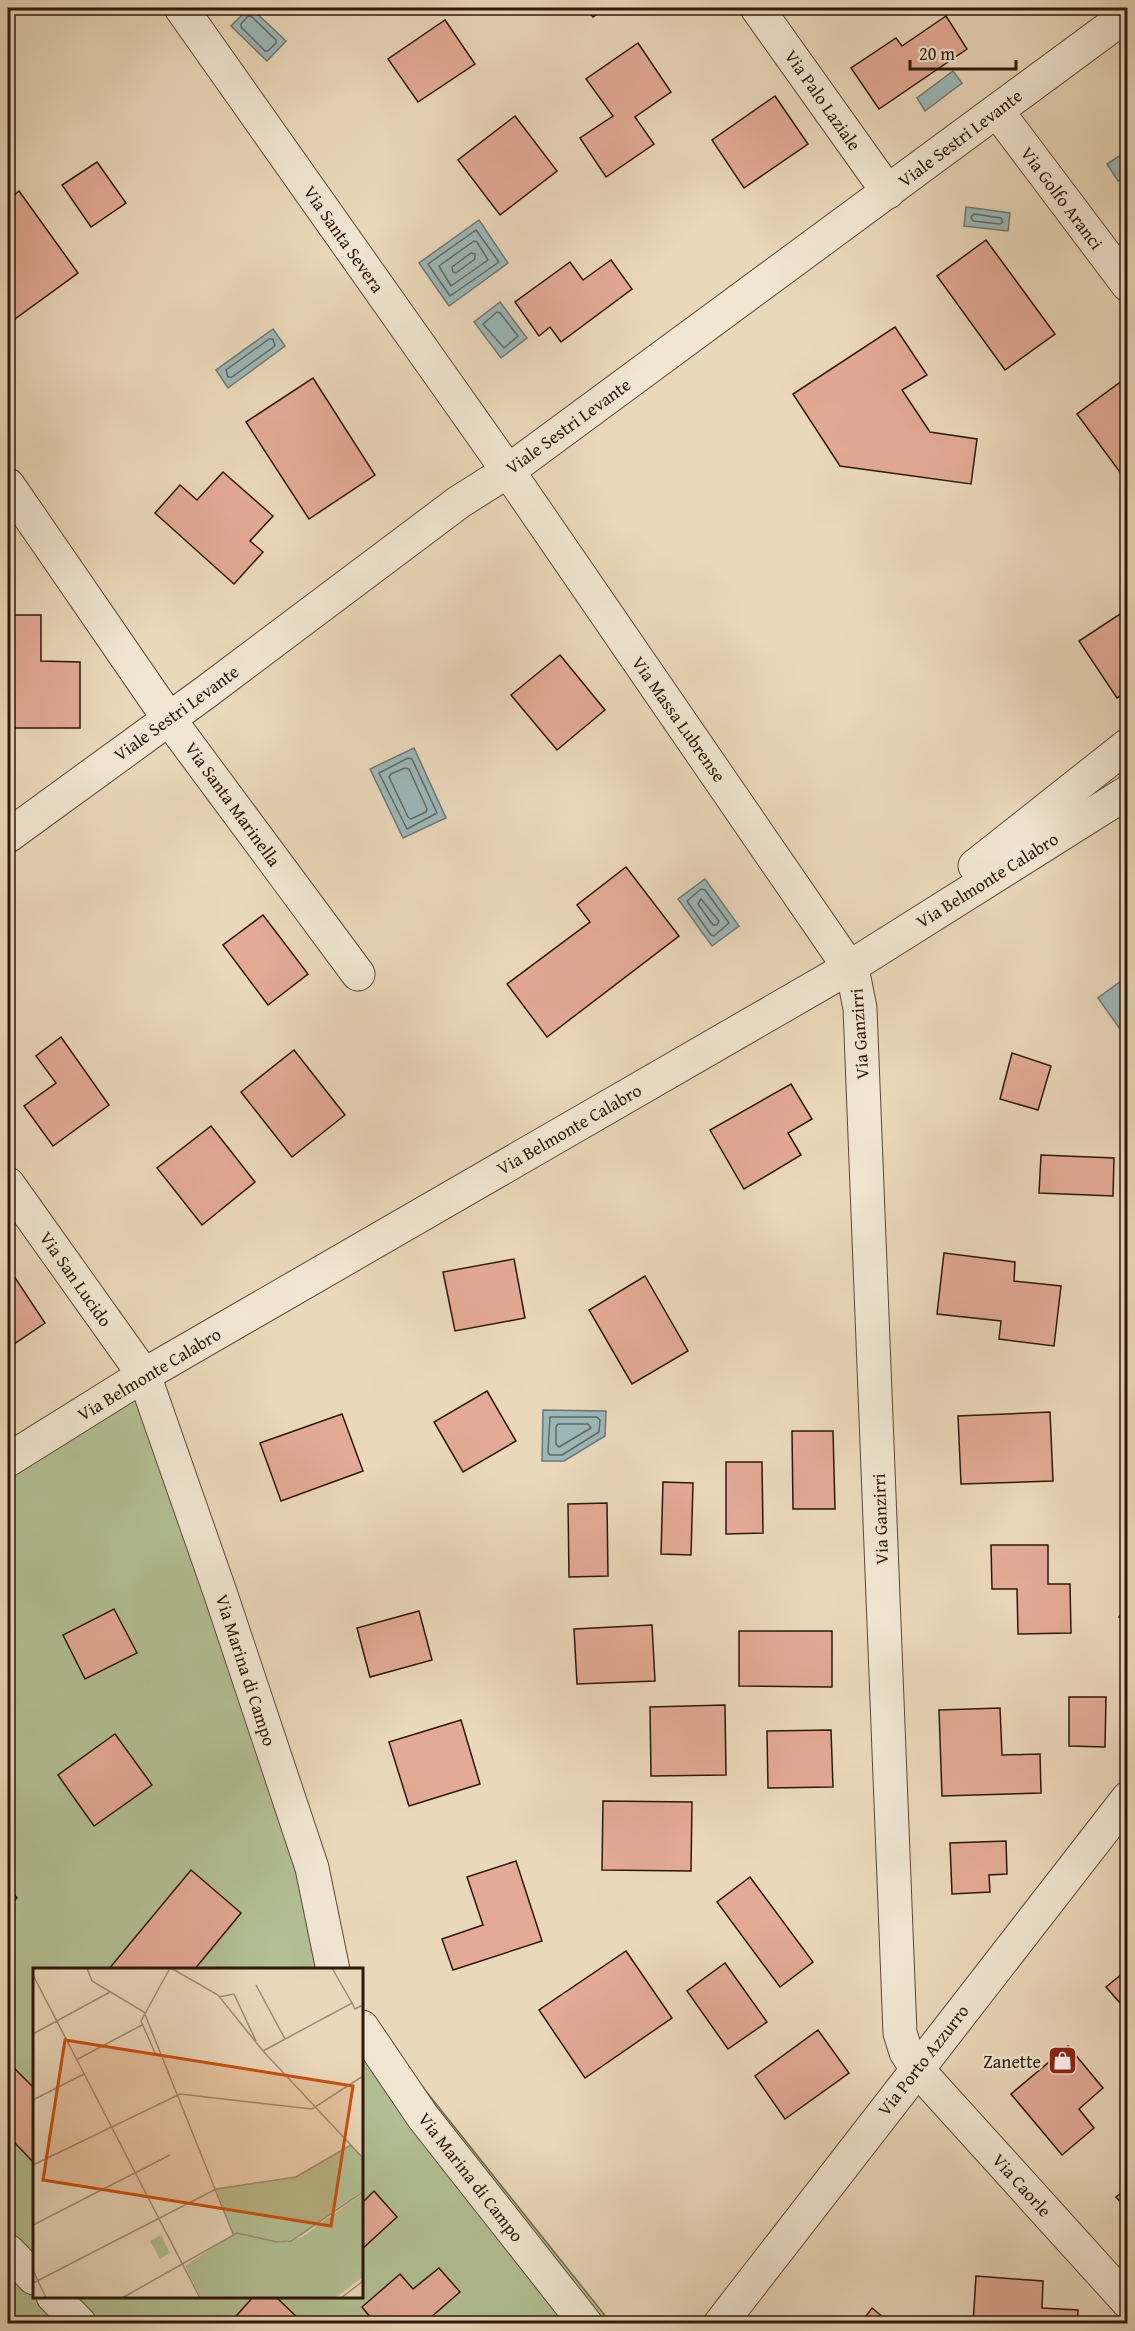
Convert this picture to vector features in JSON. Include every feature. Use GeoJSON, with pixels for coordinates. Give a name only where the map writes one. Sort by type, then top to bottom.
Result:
{"type":"FeatureCollection","features":[{"type":"Feature","properties":{"kind":"street","name":"Via Santa Severa"},"geometry":{"type":"LineString","coordinates":[[181,8],[508,471]]}},
{"type":"Feature","properties":{"kind":"street","name":"Via Palo Laziale"},"geometry":{"type":"LineString","coordinates":[[757,8],[888,192]]}},
{"type":"Feature","properties":{"kind":"street","name":"Viale Sestri Levante"},"geometry":{"type":"LineString","coordinates":[[8,836],[170,719],[459,502],[508,471],[1128,14]]}},
{"type":"Feature","properties":{"kind":"street","name":"Via Golfo Aranci"},"geometry":{"type":"LineString","coordinates":[[997,111],[1128,285]]}},
{"type":"Feature","properties":{"kind":"street","name":"Via Massa Lubrense"},"geometry":{"type":"LineString","coordinates":[[508,471],[850,967]]}},
{"type":"Feature","properties":{"kind":"street","name":"Via Santa Marinella"},"geometry":{"type":"LineString","coordinates":[[8,484],[170,719],[358,974]]}},
{"type":"Feature","properties":{"kind":"street"},"geometry":{"type":"LineString","coordinates":[[850,967],[1128,745]]}},
{"type":"Feature","properties":{"kind":"street","name":"Via Belmonte Calabro"},"geometry":{"type":"LineString","coordinates":[[8,1460],[144,1375],[850,967],[1128,792]]}},
{"type":"Feature","properties":{"kind":"street","name":"Via Ganzirri"},"geometry":{"type":"LineString","coordinates":[[850,967],[856,981],[860,1008],[899,2027],[906,2052],[917,2068]]}},
{"type":"Feature","properties":{"kind":"street","name":"Via San Lucido"},"geometry":{"type":"LineString","coordinates":[[8,1184],[144,1375]]}},
{"type":"Feature","properties":{"kind":"street","name":"Via Marina di Campo"},"geometry":{"type":"LineString","coordinates":[[144,1375],[221,1595],[312,1868],[333,1968]]}},
{"type":"Feature","properties":{"kind":"street","name":"Via Porto Azzurro"},"geometry":{"type":"LineString","coordinates":[[720,2324],[1128,1798]]}},
{"type":"Feature","properties":{"kind":"street","name":"Via Marina di Campo"},"geometry":{"type":"LineString","coordinates":[[363,2028],[423,2117],[586,2324]]}},
{"type":"Feature","properties":{"kind":"street","name":"Via Caorle"},"geometry":{"type":"LineString","coordinates":[[917,2068],[1128,2302]]}},
{"type":"Feature","properties":{"kind":"street"},"geometry":{"type":"LineString","coordinates":[[8,2251],[33,2277]]}},
{"type":"Feature","properties":{"kind":"street"},"geometry":{"type":"LineString","coordinates":[[55,2298],[80,2324]]}},
{"type":"Feature","properties":{"kind":"green space"},"geometry":{"type":"Polygon","coordinates":[[[144,1375],[334,1968],[33,1968],[33,2264],[8,2237],[8,1456],[144,1375]]]}},
{"type":"Feature","properties":{"kind":"green space"},"geometry":{"type":"Polygon","coordinates":[[[363,2012],[611,2323],[93,2323],[67,2298],[363,2298],[363,2012]]]}},
{"type":"Feature","properties":{"kind":"green space"},"geometry":{"type":"Polygon","coordinates":[[[8,2269],[33,2294],[33,2298],[37,2298],[62,2323],[8,2323],[8,2269]]]}},
{"type":"Feature","properties":{"kind":"water"},"geometry":{"type":"Polygon","coordinates":[[[249,8],[286,41],[267,61],[231,26],[249,8]]]}},
{"type":"Feature","properties":{"kind":"water"},"geometry":{"type":"Polygon","coordinates":[[[953,71],[962,83],[925,111],[917,98],[953,71]]]}},
{"type":"Feature","properties":{"kind":"water"},"geometry":{"type":"Polygon","coordinates":[[[1127,151],[1127,175],[1118,181],[1107,164],[1127,151]]]}},
{"type":"Feature","properties":{"kind":"water"},"geometry":{"type":"Polygon","coordinates":[[[966,207],[1010,213],[1008,231],[964,226],[966,207]]]}},
{"type":"Feature","properties":{"kind":"water"},"geometry":{"type":"Polygon","coordinates":[[[479,220],[508,263],[449,306],[419,263],[479,220]]]}},
{"type":"Feature","properties":{"kind":"water"},"geometry":{"type":"Polygon","coordinates":[[[500,302],[527,338],[501,358],[474,322],[500,302]]]}},
{"type":"Feature","properties":{"kind":"water"},"geometry":{"type":"Polygon","coordinates":[[[273,329],[285,346],[228,388],[216,370],[273,329]]]}},
{"type":"Feature","properties":{"kind":"water"},"geometry":{"type":"Polygon","coordinates":[[[414,748],[446,818],[403,838],[370,769],[414,748]]]}},
{"type":"Feature","properties":{"kind":"water"},"geometry":{"type":"Polygon","coordinates":[[[705,879],[739,926],[712,946],[678,899],[705,879]]]}},
{"type":"Feature","properties":{"kind":"water"},"geometry":{"type":"Polygon","coordinates":[[[1121,981],[1127,989],[1127,1039],[1098,998],[1121,981]]]}},
{"type":"Feature","properties":{"kind":"water"},"geometry":{"type":"Polygon","coordinates":[[[543,1410],[606,1411],[605,1436],[564,1461],[542,1461],[543,1410]]]}},
{"type":"Feature","properties":{"kind":"building"},"geometry":{"type":"Polygon","coordinates":[[[586,8],[606,8],[593,17],[586,8]]]}},
{"type":"Feature","properties":{"kind":"building"},"geometry":{"type":"Polygon","coordinates":[[[946,16],[967,49],[879,109],[851,68],[896,38],[902,46],[946,16]]]}},
{"type":"Feature","properties":{"kind":"building"},"geometry":{"type":"Polygon","coordinates":[[[445,20],[475,64],[418,102],[388,59],[445,20]]]}},
{"type":"Feature","properties":{"kind":"building"},"geometry":{"type":"Polygon","coordinates":[[[638,43],[671,92],[635,117],[654,144],[606,177],[580,138],[613,116],[586,79],[638,43]]]}},
{"type":"Feature","properties":{"kind":"building"},"geometry":{"type":"Polygon","coordinates":[[[775,96],[808,144],[744,188],[712,140],[775,96]]]}},
{"type":"Feature","properties":{"kind":"building"},"geometry":{"type":"Polygon","coordinates":[[[515,116],[557,171],[500,215],[458,160],[515,116]]]}},
{"type":"Feature","properties":{"kind":"building"},"geometry":{"type":"Polygon","coordinates":[[[97,162],[126,203],[91,227],[62,185],[97,162]]]}},
{"type":"Feature","properties":{"kind":"building"},"geometry":{"type":"Polygon","coordinates":[[[19,191],[78,273],[8,324],[8,200],[19,191]]]}},
{"type":"Feature","properties":{"kind":"building"},"geometry":{"type":"Polygon","coordinates":[[[986,240],[1055,334],[1005,370],[937,276],[986,240]]]}},
{"type":"Feature","properties":{"kind":"building"},"geometry":{"type":"Polygon","coordinates":[[[611,260],[632,289],[561,342],[550,327],[539,336],[515,302],[570,262],[583,280],[611,260]]]}},
{"type":"Feature","properties":{"kind":"building"},"geometry":{"type":"Polygon","coordinates":[[[895,327],[927,375],[902,390],[930,432],[977,439],[971,484],[840,466],[793,394],[895,327]]]}},
{"type":"Feature","properties":{"kind":"building"},"geometry":{"type":"Polygon","coordinates":[[[313,378],[375,475],[309,519],[246,422],[313,378]]]}},
{"type":"Feature","properties":{"kind":"building"},"geometry":{"type":"Polygon","coordinates":[[[1126,378],[1128,379],[1128,483],[1077,414],[1126,378]]]}},
{"type":"Feature","properties":{"kind":"building"},"geometry":{"type":"Polygon","coordinates":[[[223,472],[273,516],[250,541],[263,552],[234,584],[155,513],[180,485],[197,500],[223,472]]]}},
{"type":"Feature","properties":{"kind":"building"},"geometry":{"type":"Polygon","coordinates":[[[1120,614],[1128,625],[1128,691],[1117,698],[1079,641],[1120,614]]]}},
{"type":"Feature","properties":{"kind":"building"},"geometry":{"type":"Polygon","coordinates":[[[8,615],[41,615],[41,661],[80,662],[80,728],[8,728],[8,615]]]}},
{"type":"Feature","properties":{"kind":"building"},"geometry":{"type":"Polygon","coordinates":[[[560,655],[605,710],[557,750],[511,695],[560,655]]]}},
{"type":"Feature","properties":{"kind":"building"},"geometry":{"type":"Polygon","coordinates":[[[626,867],[679,936],[547,1037],[507,984],[590,922],[577,905],[626,867]]]}},
{"type":"Feature","properties":{"kind":"building"},"geometry":{"type":"Polygon","coordinates":[[[263,915],[308,974],[268,1005],[223,945],[263,915]]]}},
{"type":"Feature","properties":{"kind":"building"},"geometry":{"type":"Polygon","coordinates":[[[61,1037],[109,1105],[53,1146],[24,1106],[56,1083],[36,1056],[61,1037]]]}},
{"type":"Feature","properties":{"kind":"building"},"geometry":{"type":"Polygon","coordinates":[[[294,1050],[345,1115],[292,1157],[241,1092],[294,1050]]]}},
{"type":"Feature","properties":{"kind":"building"},"geometry":{"type":"Polygon","coordinates":[[[1012,1053],[1051,1066],[1038,1110],[1000,1099],[1012,1053]]]}},
{"type":"Feature","properties":{"kind":"building"},"geometry":{"type":"Polygon","coordinates":[[[791,1084],[812,1119],[788,1133],[801,1155],[744,1189],[710,1130],[791,1084]]]}},
{"type":"Feature","properties":{"kind":"building"},"geometry":{"type":"Polygon","coordinates":[[[211,1126],[255,1182],[202,1225],[157,1168],[211,1126]]]}},
{"type":"Feature","properties":{"kind":"building"},"geometry":{"type":"Polygon","coordinates":[[[1041,1155],[1114,1158],[1113,1196],[1039,1193],[1041,1155]]]}},
{"type":"Feature","properties":{"kind":"building"},"geometry":{"type":"Polygon","coordinates":[[[944,1253],[1015,1262],[1014,1281],[1061,1286],[1054,1346],[999,1339],[1001,1321],[937,1314],[944,1253]]]}},
{"type":"Feature","properties":{"kind":"building"},"geometry":{"type":"Polygon","coordinates":[[[514,1259],[525,1318],[455,1331],[443,1272],[514,1259]]]}},
{"type":"Feature","properties":{"kind":"building"},"geometry":{"type":"Polygon","coordinates":[[[8,1267],[45,1323],[8,1348],[8,1267]]]}},
{"type":"Feature","properties":{"kind":"building"},"geometry":{"type":"Polygon","coordinates":[[[645,1276],[688,1351],[632,1384],[589,1310],[645,1276]]]}},
{"type":"Feature","properties":{"kind":"building"},"geometry":{"type":"Polygon","coordinates":[[[487,1391],[516,1441],[463,1472],[434,1422],[487,1391]]]}},
{"type":"Feature","properties":{"kind":"building"},"geometry":{"type":"Polygon","coordinates":[[[1050,1412],[1053,1481],[961,1484],[958,1416],[1050,1412]]]}},
{"type":"Feature","properties":{"kind":"building"},"geometry":{"type":"Polygon","coordinates":[[[342,1414],[363,1471],[281,1501],[260,1443],[342,1414]]]}},
{"type":"Feature","properties":{"kind":"building"},"geometry":{"type":"Polygon","coordinates":[[[792,1431],[833,1431],[835,1509],[793,1509],[792,1431]]]}},
{"type":"Feature","properties":{"kind":"building"},"geometry":{"type":"Polygon","coordinates":[[[726,1462],[762,1462],[763,1533],[726,1534],[726,1462]]]}},
{"type":"Feature","properties":{"kind":"building"},"geometry":{"type":"Polygon","coordinates":[[[663,1482],[693,1483],[691,1555],[661,1554],[663,1482]]]}},
{"type":"Feature","properties":{"kind":"building"},"geometry":{"type":"Polygon","coordinates":[[[607,1503],[608,1576],[569,1577],[568,1504],[607,1503]]]}},
{"type":"Feature","properties":{"kind":"building"},"geometry":{"type":"Polygon","coordinates":[[[991,1545],[1048,1545],[1048,1584],[1070,1584],[1071,1633],[1018,1634],[1017,1589],[992,1589],[991,1545]]]}},
{"type":"Feature","properties":{"kind":"building"},"geometry":{"type":"Polygon","coordinates":[[[1128,1605],[1128,1623],[1119,1617],[1128,1605]]]}},
{"type":"Feature","properties":{"kind":"building"},"geometry":{"type":"Polygon","coordinates":[[[114,1609],[137,1653],[85,1679],[63,1635],[114,1609]]]}},
{"type":"Feature","properties":{"kind":"building"},"geometry":{"type":"Polygon","coordinates":[[[419,1611],[432,1660],[370,1677],[357,1628],[419,1611]]]}},
{"type":"Feature","properties":{"kind":"building"},"geometry":{"type":"Polygon","coordinates":[[[652,1625],[655,1681],[577,1684],[574,1629],[652,1625]]]}},
{"type":"Feature","properties":{"kind":"building"},"geometry":{"type":"Polygon","coordinates":[[[739,1631],[832,1631],[832,1687],[739,1686],[739,1631]]]}},
{"type":"Feature","properties":{"kind":"building"},"geometry":{"type":"Polygon","coordinates":[[[1069,1697],[1106,1697],[1105,1747],[1069,1746],[1069,1697]]]}},
{"type":"Feature","properties":{"kind":"building"},"geometry":{"type":"Polygon","coordinates":[[[725,1705],[726,1775],[651,1776],[650,1707],[725,1705]]]}},
{"type":"Feature","properties":{"kind":"building"},"geometry":{"type":"Polygon","coordinates":[[[1000,1708],[1002,1755],[1040,1754],[1041,1793],[942,1796],[939,1710],[1000,1708]]]}},
{"type":"Feature","properties":{"kind":"building"},"geometry":{"type":"Polygon","coordinates":[[[461,1720],[480,1784],[409,1806],[389,1742],[461,1720]]]}},
{"type":"Feature","properties":{"kind":"building"},"geometry":{"type":"Polygon","coordinates":[[[831,1730],[833,1787],[768,1788],[767,1731],[831,1730]]]}},
{"type":"Feature","properties":{"kind":"building"},"geometry":{"type":"Polygon","coordinates":[[[115,1734],[152,1785],[94,1826],[58,1775],[115,1734]]]}},
{"type":"Feature","properties":{"kind":"building"},"geometry":{"type":"Polygon","coordinates":[[[603,1801],[692,1802],[691,1871],[602,1870],[603,1801]]]}},
{"type":"Feature","properties":{"kind":"building"},"geometry":{"type":"Polygon","coordinates":[[[1006,1841],[1007,1874],[989,1875],[990,1892],[952,1894],[950,1843],[1006,1841]]]}},
{"type":"Feature","properties":{"kind":"building"},"geometry":{"type":"Polygon","coordinates":[[[516,1861],[542,1941],[453,1970],[442,1939],[483,1925],[467,1877],[516,1861]]]}},
{"type":"Feature","properties":{"kind":"building"},"geometry":{"type":"Polygon","coordinates":[[[191,1870],[241,1913],[196,1968],[110,1968],[191,1870]]]}},
{"type":"Feature","properties":{"kind":"building"},"geometry":{"type":"Polygon","coordinates":[[[750,1877],[813,1962],[780,1987],[717,1902],[750,1877]]]}},
{"type":"Feature","properties":{"kind":"building"},"geometry":{"type":"Polygon","coordinates":[[[8,1887],[17,1898],[8,1906],[8,1887]]]}},
{"type":"Feature","properties":{"kind":"building"},"geometry":{"type":"Polygon","coordinates":[[[626,1951],[672,2018],[585,2078],[539,2010],[626,1951]]]}},
{"type":"Feature","properties":{"kind":"building"},"geometry":{"type":"Polygon","coordinates":[[[725,1963],[767,2022],[728,2049],[687,1991],[725,1963]]]}},
{"type":"Feature","properties":{"kind":"building"},"geometry":{"type":"Polygon","coordinates":[[[1128,1969],[1128,2012],[1106,1987],[1128,1969]]]}},
{"type":"Feature","properties":{"kind":"building"},"geometry":{"type":"Polygon","coordinates":[[[818,2030],[849,2073],[785,2119],[755,2076],[818,2030]]]}},
{"type":"Feature","properties":{"kind":"building"},"geometry":{"type":"Polygon","coordinates":[[[1068,2046],[1103,2088],[1079,2109],[1094,2128],[1062,2155],[1011,2094],[1068,2046]]]}},
{"type":"Feature","properties":{"kind":"building"},"geometry":{"type":"Polygon","coordinates":[[[8,2062],[33,2087],[33,2162],[15,2143],[8,2151],[8,2062]]]}},
{"type":"Feature","properties":{"kind":"building"},"geometry":{"type":"Polygon","coordinates":[[[1128,2187],[1128,2210],[1116,2197],[1128,2187]]]}},
{"type":"Feature","properties":{"kind":"building"},"geometry":{"type":"Polygon","coordinates":[[[374,2191],[397,2217],[363,2248],[363,2202],[374,2191]]]}},
{"type":"Feature","properties":{"kind":"building"},"geometry":{"type":"Polygon","coordinates":[[[439,2268],[460,2292],[423,2324],[376,2324],[362,2307],[400,2274],[413,2289],[439,2268]]]}},
{"type":"Feature","properties":{"kind":"building"},"geometry":{"type":"Polygon","coordinates":[[[976,2276],[1043,2281],[1042,2308],[1078,2310],[1077,2324],[973,2324],[976,2276]]]}},
{"type":"Feature","properties":{"kind":"building"},"geometry":{"type":"Polygon","coordinates":[[[252,2298],[277,2298],[304,2324],[247,2324],[237,2315],[252,2298]]]}},
{"type":"Feature","properties":{"kind":"building"},"geometry":{"type":"Polygon","coordinates":[[[872,2308],[891,2324],[860,2324],[872,2308]]]}},
{"type":"Feature","properties":{"kind":"place","name":"Zanette"},"geometry":{"type":"Point","coordinates":[1062,2061]}}]}
